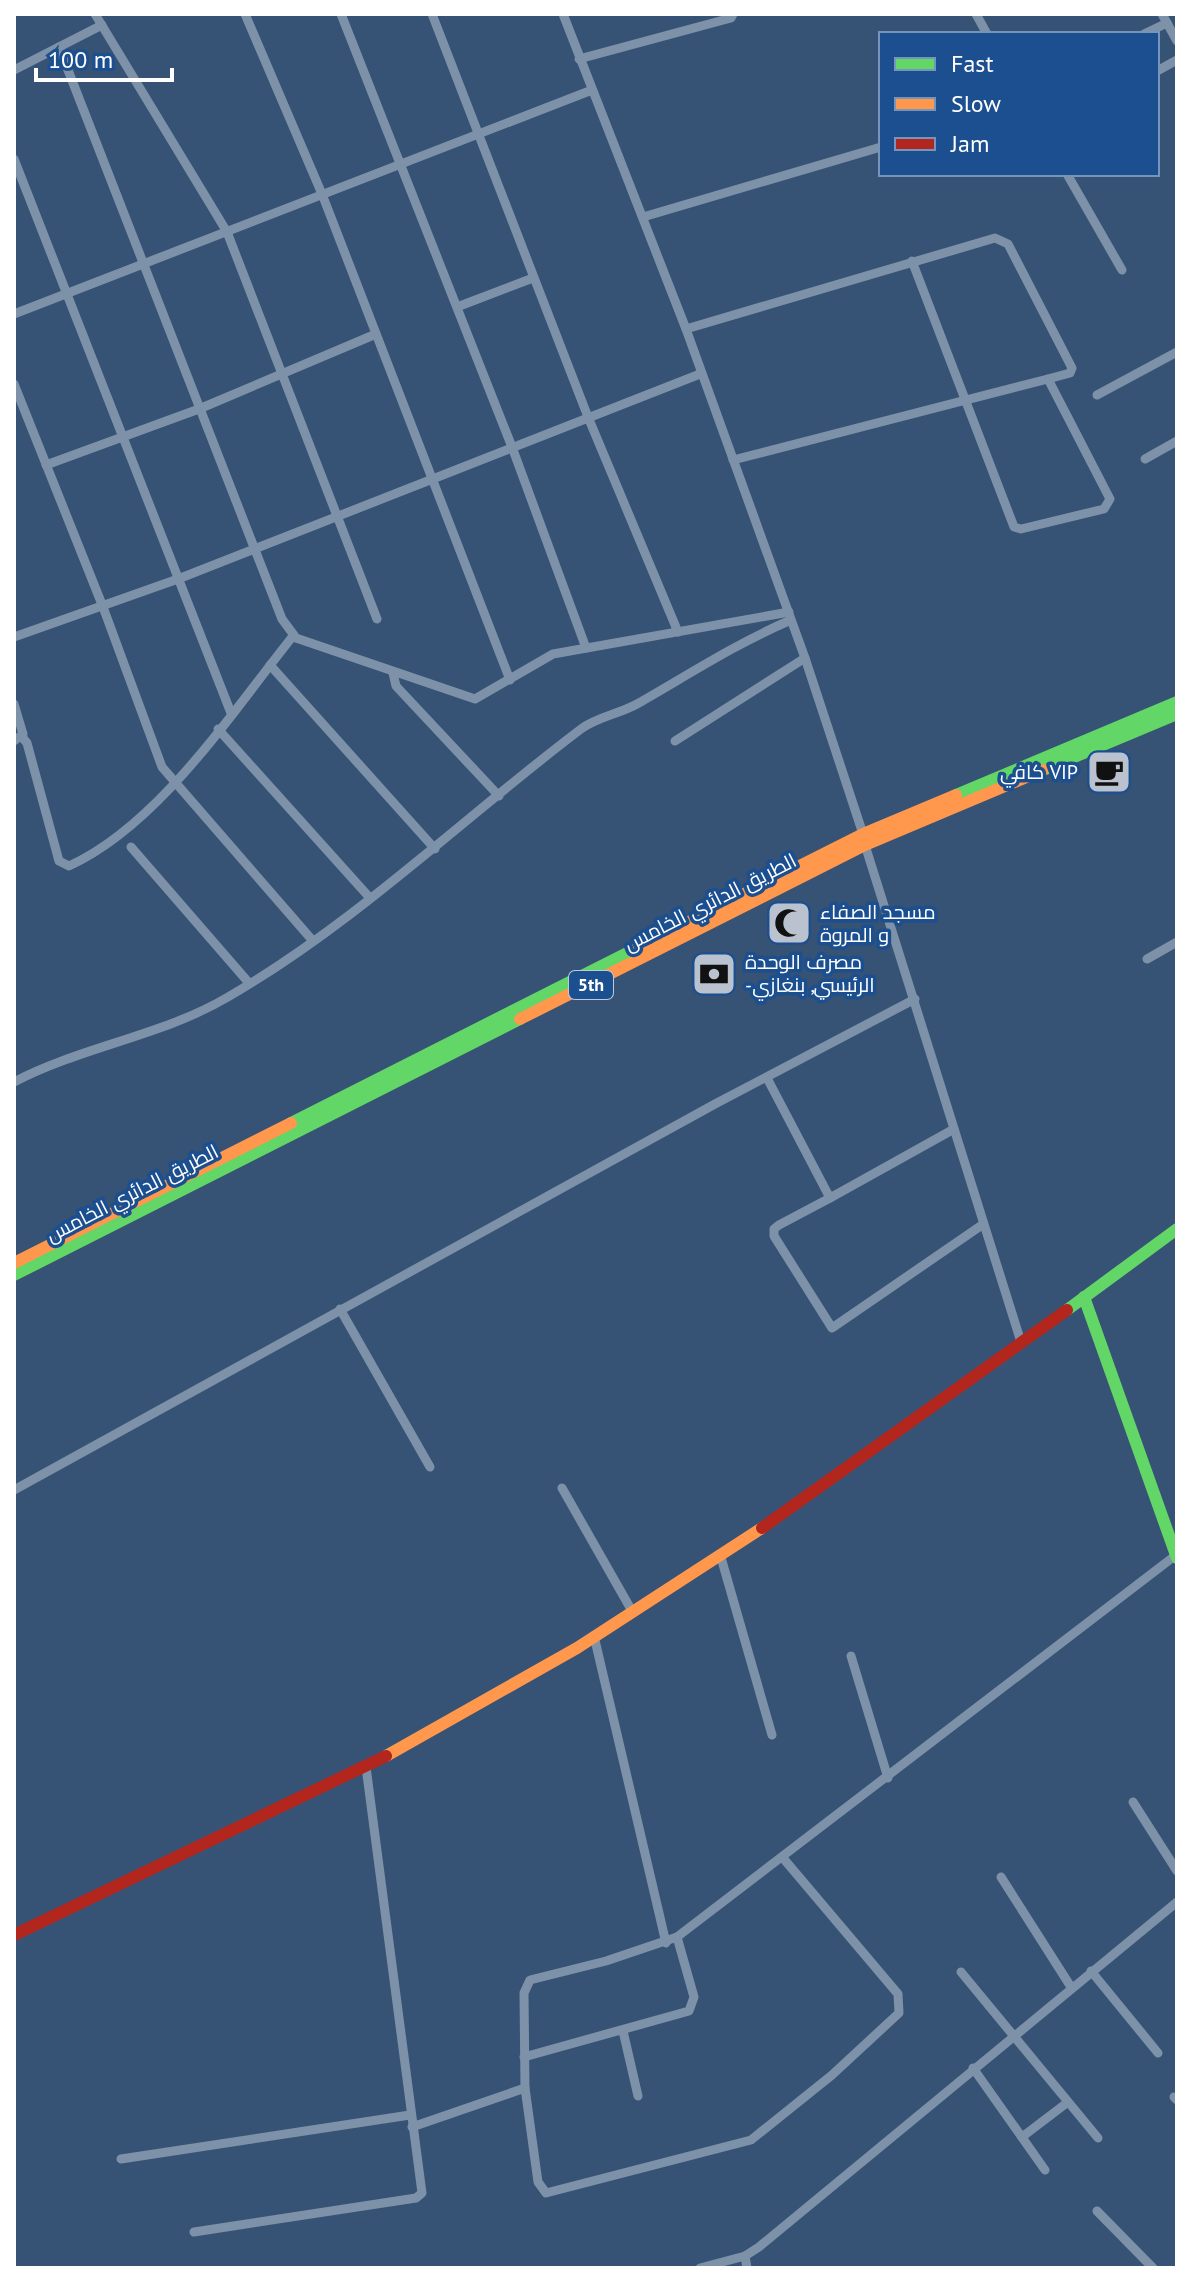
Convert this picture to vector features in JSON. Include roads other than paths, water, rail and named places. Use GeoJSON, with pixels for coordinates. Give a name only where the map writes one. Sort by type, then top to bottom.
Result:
{"type":"FeatureCollection","features":[{"type":"Feature","properties":{"kind":"main road","name":"الطريق الدائري الخامس"},"geometry":{"type":"LineString","coordinates":[[14,1263],[215,1167],[864,840],[1177,702]]}},
{"type":"Feature","properties":{"kind":"main road","name":"الطريق الدائري الخامس"},"geometry":{"type":"LineString","coordinates":[[864,840],[1177,714]]}},
{"type":"Feature","properties":{"kind":"main road","name":"الطريق الدائري الخامس"},"geometry":{"type":"LineString","coordinates":[[14,1275],[215,1167]]}},
{"type":"Feature","properties":{"kind":"main road"},"geometry":{"type":"LineString","coordinates":[[14,1935],[366,1767],[489,1700],[594,1636],[858,1462],[1177,1229]]}},
{"type":"Feature","properties":{"kind":"main road"},"geometry":{"type":"LineString","coordinates":[[1084,1297],[1177,1557]]}},
{"type":"Feature","properties":{"kind":"street"},"geometry":{"type":"LineString","coordinates":[[95,14],[227,232],[285,374],[377,619]]}},
{"type":"Feature","properties":{"kind":"street"},"geometry":{"type":"LineString","coordinates":[[245,14],[322,194],[510,680]]}},
{"type":"Feature","properties":{"kind":"street"},"geometry":{"type":"LineString","coordinates":[[341,14],[512,447],[586,648]]}},
{"type":"Feature","properties":{"kind":"street"},"geometry":{"type":"LineString","coordinates":[[432,14],[588,417],[678,632]]}},
{"type":"Feature","properties":{"kind":"street"},"geometry":{"type":"LineString","coordinates":[[563,14],[686,329],[805,658],[1021,1342]]}},
{"type":"Feature","properties":{"kind":"street"},"geometry":{"type":"LineString","coordinates":[[579,59],[731,18],[733,14]]}},
{"type":"Feature","properties":{"kind":"street"},"geometry":{"type":"LineString","coordinates":[[976,14],[986,32]]}},
{"type":"Feature","properties":{"kind":"street"},"geometry":{"type":"LineString","coordinates":[[1146,32],[1164,18],[1177,41]]}},
{"type":"Feature","properties":{"kind":"street"},"geometry":{"type":"LineString","coordinates":[[14,70],[102,25]]}},
{"type":"Feature","properties":{"kind":"street"},"geometry":{"type":"LineString","coordinates":[[59,47],[282,619],[293,636],[308,645],[471,699],[484,697],[553,654],[790,616]]}},
{"type":"Feature","properties":{"kind":"street"},"geometry":{"type":"LineString","coordinates":[[1159,70],[1177,60]]}},
{"type":"Feature","properties":{"kind":"street"},"geometry":{"type":"LineString","coordinates":[[14,314],[592,90]]}},
{"type":"Feature","properties":{"kind":"street"},"geometry":{"type":"LineString","coordinates":[[643,217],[879,148]]}},
{"type":"Feature","properties":{"kind":"street"},"geometry":{"type":"LineString","coordinates":[[14,159],[231,713]]}},
{"type":"Feature","properties":{"kind":"street"},"geometry":{"type":"LineString","coordinates":[[1068,176],[1122,270]]}},
{"type":"Feature","properties":{"kind":"street"},"geometry":{"type":"LineString","coordinates":[[686,329],[912,261],[1003,239],[1072,368],[1070,373],[1048,379],[733,460]]}},
{"type":"Feature","properties":{"kind":"street"},"geometry":{"type":"LineString","coordinates":[[912,261],[1014,527],[1021,529],[1104,509],[1110,499],[1048,379]]}},
{"type":"Feature","properties":{"kind":"street"},"geometry":{"type":"LineString","coordinates":[[457,307],[533,278]]}},
{"type":"Feature","properties":{"kind":"street"},"geometry":{"type":"LineString","coordinates":[[46,465],[199,409],[376,334]]}},
{"type":"Feature","properties":{"kind":"street"},"geometry":{"type":"LineString","coordinates":[[1097,395],[1177,352]]}},
{"type":"Feature","properties":{"kind":"street"},"geometry":{"type":"LineString","coordinates":[[14,637],[178,579],[700,374]]}},
{"type":"Feature","properties":{"kind":"street"},"geometry":{"type":"LineString","coordinates":[[14,384],[103,607],[158,760],[174,783],[313,941]]}},
{"type":"Feature","properties":{"kind":"street"},"geometry":{"type":"LineString","coordinates":[[1145,459],[1177,441]]}},
{"type":"Feature","properties":{"kind":"street"},"geometry":{"type":"LineString","coordinates":[[14,1082],[63,1058],[180,1020],[249,983],[313,941],[435,849],[585,726],[635,705],[790,616]]}},
{"type":"Feature","properties":{"kind":"street"},"geometry":{"type":"LineString","coordinates":[[14,704],[18,739],[27,743],[59,861],[66,866],[124,834],[174,783],[293,636]]}},
{"type":"Feature","properties":{"kind":"street"},"geometry":{"type":"LineString","coordinates":[[675,741],[805,658]]}},
{"type":"Feature","properties":{"kind":"street"},"geometry":{"type":"LineString","coordinates":[[270,665],[435,849]]}},
{"type":"Feature","properties":{"kind":"street"},"geometry":{"type":"LineString","coordinates":[[393,673],[396,686],[499,796]]}},
{"type":"Feature","properties":{"kind":"street"},"geometry":{"type":"LineString","coordinates":[[218,729],[370,898]]}},
{"type":"Feature","properties":{"kind":"street"},"geometry":{"type":"LineString","coordinates":[[131,847],[249,983]]}},
{"type":"Feature","properties":{"kind":"street"},"geometry":{"type":"LineString","coordinates":[[1147,959],[1177,942]]}},
{"type":"Feature","properties":{"kind":"street"},"geometry":{"type":"LineString","coordinates":[[14,1490],[340,1309],[915,999]]}},
{"type":"Feature","properties":{"kind":"street"},"geometry":{"type":"LineString","coordinates":[[767,1078],[830,1198]]}},
{"type":"Feature","properties":{"kind":"street"},"geometry":{"type":"LineString","coordinates":[[954,1129],[779,1225],[774,1229],[774,1236],[832,1328],[982,1225]]}},
{"type":"Feature","properties":{"kind":"street"},"geometry":{"type":"LineString","coordinates":[[340,1309],[430,1467]]}},
{"type":"Feature","properties":{"kind":"street"},"geometry":{"type":"LineString","coordinates":[[562,1488],[632,1611]]}},
{"type":"Feature","properties":{"kind":"street"},"geometry":{"type":"LineString","coordinates":[[720,1554],[772,1735]]}},
{"type":"Feature","properties":{"kind":"street"},"geometry":{"type":"LineString","coordinates":[[783,1858],[898,1994],[901,2003],[899,2013],[832,2075],[751,2140],[554,2193],[541,2190],[525,2088],[524,1993],[530,1980],[666,1943],[677,1937],[1177,1557]]}},
{"type":"Feature","properties":{"kind":"street"},"geometry":{"type":"LineString","coordinates":[[594,1636],[666,1943]]}},
{"type":"Feature","properties":{"kind":"street"},"geometry":{"type":"LineString","coordinates":[[851,1656],[888,1778]]}},
{"type":"Feature","properties":{"kind":"street"},"geometry":{"type":"LineString","coordinates":[[194,2232],[420,2197],[366,1767]]}},
{"type":"Feature","properties":{"kind":"street"},"geometry":{"type":"LineString","coordinates":[[1133,1802],[1177,1871]]}},
{"type":"Feature","properties":{"kind":"street"},"geometry":{"type":"LineString","coordinates":[[1001,1877],[1071,1987]]}},
{"type":"Feature","properties":{"kind":"street"},"geometry":{"type":"LineString","coordinates":[[700,2268],[745,2256],[759,2247],[1013,2034],[1177,1902]]}},
{"type":"Feature","properties":{"kind":"street"},"geometry":{"type":"LineString","coordinates":[[524,2057],[691,2009],[694,1997],[677,1937]]}},
{"type":"Feature","properties":{"kind":"street"},"geometry":{"type":"LineString","coordinates":[[1091,1971],[1158,2053]]}},
{"type":"Feature","properties":{"kind":"street"},"geometry":{"type":"LineString","coordinates":[[961,1972],[1098,2138]]}},
{"type":"Feature","properties":{"kind":"street"},"geometry":{"type":"LineString","coordinates":[[623,2031],[638,2096]]}},
{"type":"Feature","properties":{"kind":"street"},"geometry":{"type":"LineString","coordinates":[[973,2068],[1045,2170]]}},
{"type":"Feature","properties":{"kind":"street"},"geometry":{"type":"LineString","coordinates":[[412,2127],[525,2088]]}},
{"type":"Feature","properties":{"kind":"street"},"geometry":{"type":"LineString","coordinates":[[1022,2137],[1068,2102]]}},
{"type":"Feature","properties":{"kind":"street"},"geometry":{"type":"LineString","coordinates":[[121,2159],[410,2115]]}},
{"type":"Feature","properties":{"kind":"street"},"geometry":{"type":"LineString","coordinates":[[1097,2211],[1153,2268]]}},
{"type":"Feature","properties":{"kind":"street"},"geometry":{"type":"LineString","coordinates":[[745,2256],[747,2268]]}},
{"type":"Feature","properties":{"kind":"place","name":"كافي VIP"},"geometry":{"type":"Point","coordinates":[1109,772]}},
{"type":"Feature","properties":{"kind":"place","name":"مسجد الصفاء و المروة"},"geometry":{"type":"Point","coordinates":[789,923]}},
{"type":"Feature","properties":{"kind":"place","name":"مصرف الوحدة -الرئيسي, بنغازي"},"geometry":{"type":"Point","coordinates":[714,974]}}]}
